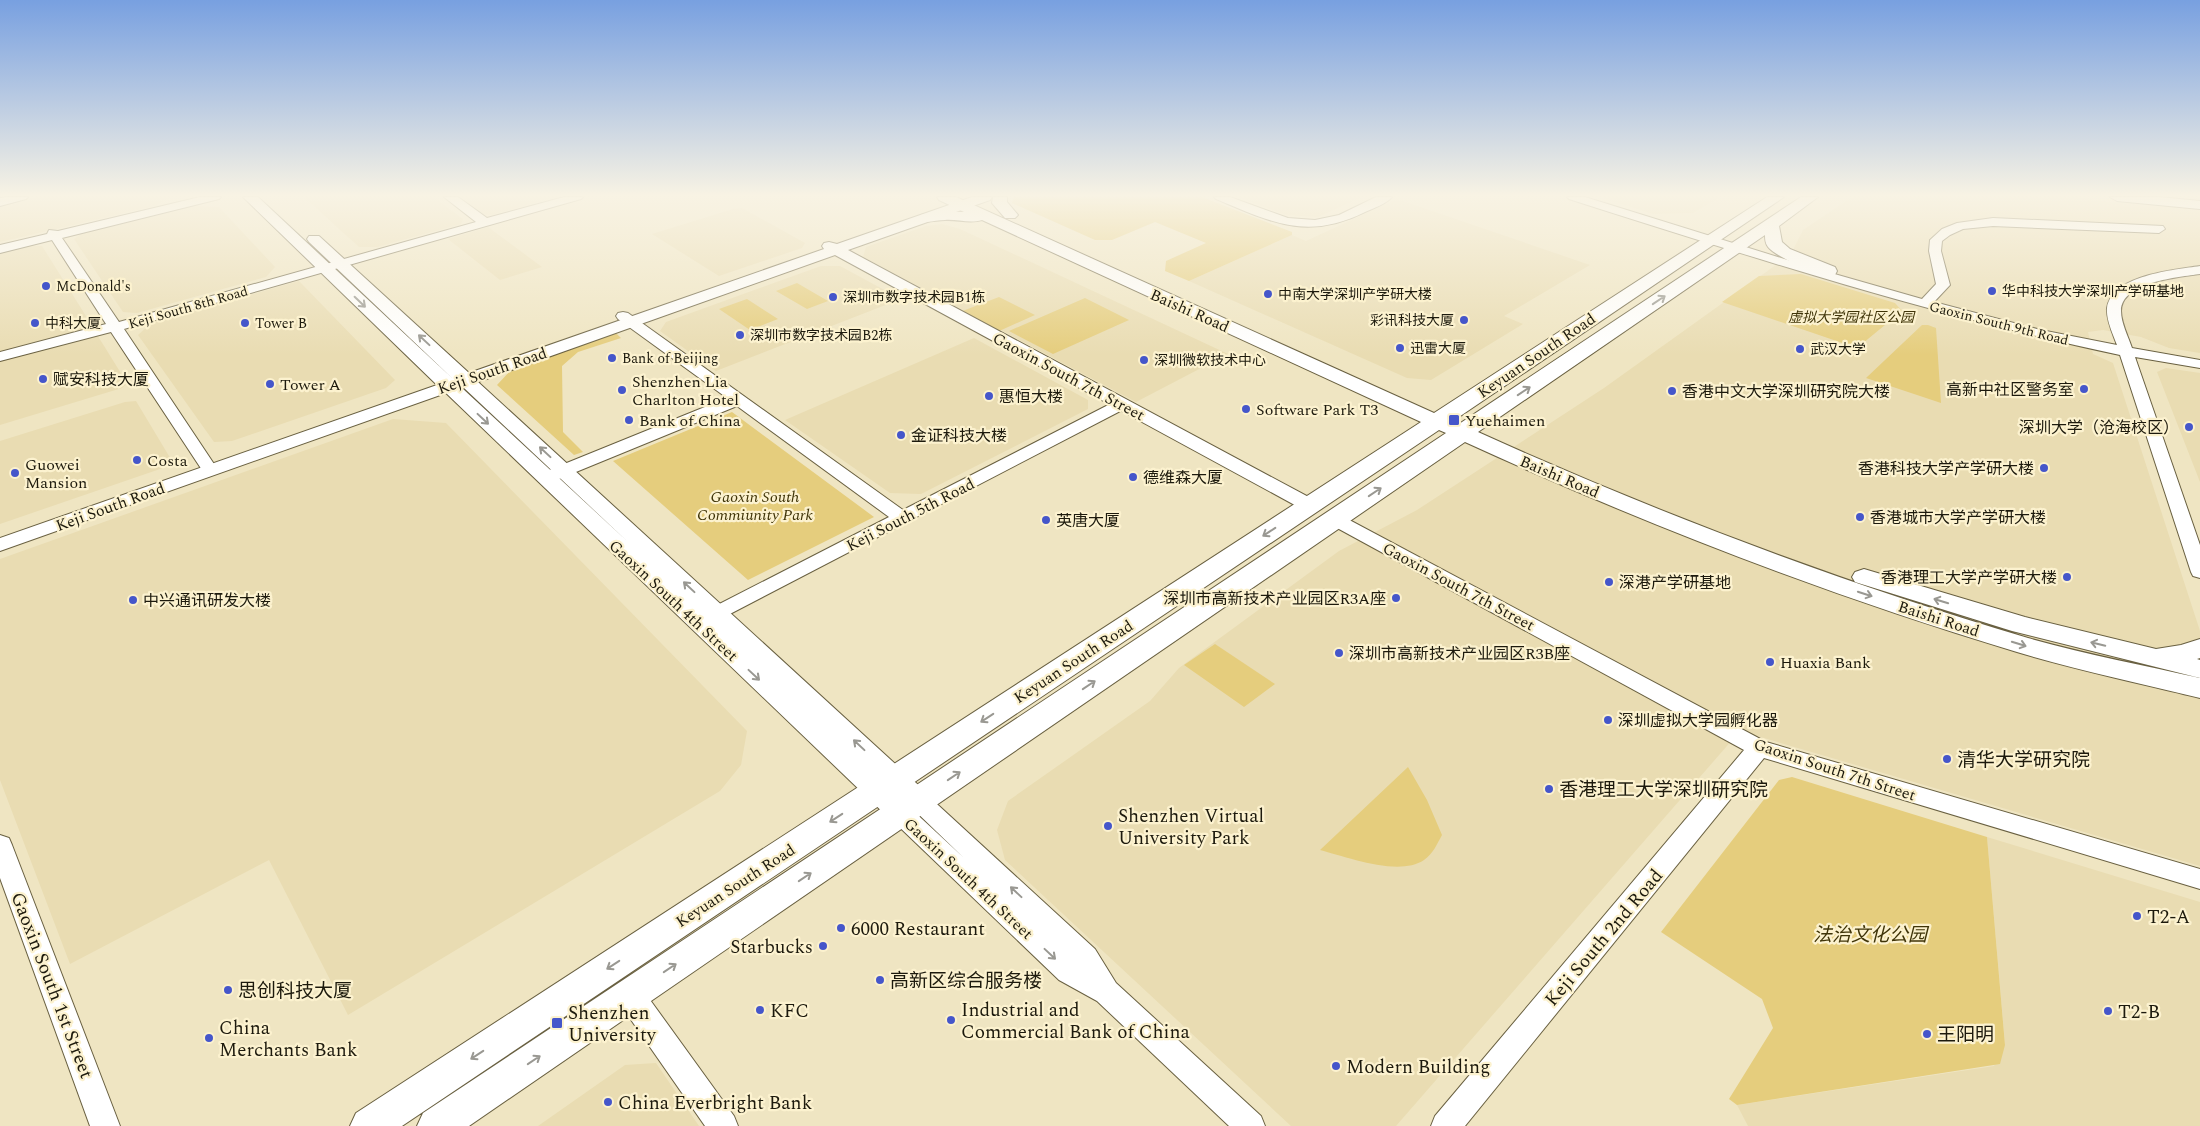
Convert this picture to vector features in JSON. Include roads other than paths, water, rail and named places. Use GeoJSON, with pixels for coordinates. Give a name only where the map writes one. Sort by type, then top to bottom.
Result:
{"type":"FeatureCollection","features":[{"type":"Feature","properties":{"kind":"main road","name":"Gaoxin South 4th Street"},"geometry":{"type":"LineString","coordinates":[[305,250],[454,380],[897,796]]}},
{"type":"Feature","properties":{"kind":"main road","name":"Gaoxin South 4th Street"},"geometry":{"type":"LineString","coordinates":[[325,250],[454,380]]}},
{"type":"Feature","properties":{"kind":"main road","name":"Keji South Road"},"geometry":{"type":"LineString","coordinates":[[0,545],[208,467],[828,250]]}},
{"type":"Feature","properties":{"kind":"main road","name":"Gaoxin South 7th Street"},"geometry":{"type":"LineString","coordinates":[[835,250],[1309,505]]}},
{"type":"Feature","properties":{"kind":"main road","name":"Baishi Road"},"geometry":{"type":"LineString","coordinates":[[1073,250],[1468,429],[1561,478],[1687,529],[1848,589],[2026,646],[2145,665],[2200,669]]}},
{"type":"Feature","properties":{"kind":"main road","name":"Keyuan South Road"},"geometry":{"type":"LineString","coordinates":[[436,1126],[630,995],[897,796],[1309,505],[1696,250]]}},
{"type":"Feature","properties":{"kind":"main road","name":"Keyuan South Road"},"geometry":{"type":"LineString","coordinates":[[369,1126],[897,796],[1334,519],[1734,250]]}},
{"type":"Feature","properties":{"kind":"main road"},"geometry":{"type":"LineString","coordinates":[[1781,250],[1829,271]]}},
{"type":"Feature","properties":{"kind":"main road","name":"Keji South Road"},"geometry":{"type":"LineString","coordinates":[[0,534],[208,467]]}},
{"type":"Feature","properties":{"kind":"main road"},"geometry":{"type":"LineString","coordinates":[[2145,665],[2168,656],[2184,654],[2200,648]]}},
{"type":"Feature","properties":{"kind":"main road","name":"Baishi Road"},"geometry":{"type":"LineString","coordinates":[[2145,665],[2200,688]]}},
{"type":"Feature","properties":{"kind":"main road"},"geometry":{"type":"LineString","coordinates":[[2145,665],[2200,700]]}},
{"type":"Feature","properties":{"kind":"street"},"geometry":{"type":"LineString","coordinates":[[64,250],[208,467]]}},
{"type":"Feature","properties":{"kind":"street","name":"Keji South 8th Road"},"geometry":{"type":"LineString","coordinates":[[0,357],[392,250]]}},
{"type":"Feature","properties":{"kind":"street","name":"Gaoxin South 9th Road"},"geometry":{"type":"LineString","coordinates":[[1751,250],[1926,303],[2125,349],[2200,364]]}},
{"type":"Feature","properties":{"kind":"street","name":"Gaoxin South 9th Road"},"geometry":{"type":"LineString","coordinates":[[1752,250],[1829,271],[1926,303]]}},
{"type":"Feature","properties":{"kind":"street"},"geometry":{"type":"LineString","coordinates":[[1926,303],[1942,285],[1935,250]]}},
{"type":"Feature","properties":{"kind":"street"},"geometry":{"type":"LineString","coordinates":[[2200,270],[2136,284],[2121,291],[2117,296],[2114,309],[2125,349],[2200,572]]}},
{"type":"Feature","properties":{"kind":"street"},"geometry":{"type":"LineString","coordinates":[[626,319],[902,518]]}},
{"type":"Feature","properties":{"kind":"street","name":"Gaoxin South 9th Road"},"geometry":{"type":"LineString","coordinates":[[2125,349],[2200,359]]}},
{"type":"Feature","properties":{"kind":"street"},"geometry":{"type":"LineString","coordinates":[[555,474],[739,400]]}},
{"type":"Feature","properties":{"kind":"street","name":"Keji South 5th Road"},"geometry":{"type":"LineString","coordinates":[[708,618],[1122,404]]}},
{"type":"Feature","properties":{"kind":"street","name":"Gaoxin South 7th Street"},"geometry":{"type":"LineString","coordinates":[[1334,519],[1759,748],[2200,879]]}},
{"type":"Feature","properties":{"kind":"street","name":"Keji South 2nd Road"},"geometry":{"type":"LineString","coordinates":[[1446,1126],[1759,748]]}},
{"type":"Feature","properties":{"kind":"street","name":"Gaoxin South 4th Street"},"geometry":{"type":"LineString","coordinates":[[897,796],[1068,972],[1107,992],[1250,1126]]}},
{"type":"Feature","properties":{"kind":"street","name":"Gaoxin South 1st Street"},"geometry":{"type":"LineString","coordinates":[[0,845],[105,1126]]}},
{"type":"Feature","properties":{"kind":"street"},"geometry":{"type":"LineString","coordinates":[[630,995],[723,1126]]}},
{"type":"Feature","properties":{"kind":"place","name":"McDonald's"},"geometry":{"type":"Point","coordinates":[46,286]}},
{"type":"Feature","properties":{"kind":"place","name":"华中科技大学深圳产学研基地"},"geometry":{"type":"Point","coordinates":[1992,291]}},
{"type":"Feature","properties":{"kind":"place","name":"中南大学深圳产学研大楼"},"geometry":{"type":"Point","coordinates":[1268,294]}},
{"type":"Feature","properties":{"kind":"place","name":"深圳市数字技术园B1栋"},"geometry":{"type":"Point","coordinates":[833,297]}},
{"type":"Feature","properties":{"kind":"place","name":"彩讯科技大厦"},"geometry":{"type":"Point","coordinates":[1464,320]}},
{"type":"Feature","properties":{"kind":"place","name":"中科大厦"},"geometry":{"type":"Point","coordinates":[35,323]}},
{"type":"Feature","properties":{"kind":"place","name":"Tower B"},"geometry":{"type":"Point","coordinates":[245,323]}},
{"type":"Feature","properties":{"kind":"place","name":"深圳市数字技术园B2栋"},"geometry":{"type":"Point","coordinates":[740,335]}},
{"type":"Feature","properties":{"kind":"place","name":"迅雷大厦"},"geometry":{"type":"Point","coordinates":[1400,348]}},
{"type":"Feature","properties":{"kind":"place","name":"武汉大学"},"geometry":{"type":"Point","coordinates":[1800,349]}},
{"type":"Feature","properties":{"kind":"place","name":"Bank of Beijing"},"geometry":{"type":"Point","coordinates":[612,358]}},
{"type":"Feature","properties":{"kind":"place","name":"深圳微软技术中心"},"geometry":{"type":"Point","coordinates":[1144,360]}},
{"type":"Feature","properties":{"kind":"place","name":"赋安科技大厦"},"geometry":{"type":"Point","coordinates":[43,379]}},
{"type":"Feature","properties":{"kind":"place","name":"Tower A"},"geometry":{"type":"Point","coordinates":[270,384]}},
{"type":"Feature","properties":{"kind":"place","name":"高新中社区警务室"},"geometry":{"type":"Point","coordinates":[2084,389]}},
{"type":"Feature","properties":{"kind":"place","name":"Shenzhen Lia Charlton Hotel"},"geometry":{"type":"Point","coordinates":[622,390]}},
{"type":"Feature","properties":{"kind":"place","name":"香港中文大学深圳研究院大楼"},"geometry":{"type":"Point","coordinates":[1672,391]}},
{"type":"Feature","properties":{"kind":"place","name":"惠恒大楼"},"geometry":{"type":"Point","coordinates":[989,396]}},
{"type":"Feature","properties":{"kind":"place","name":"Software Park T3"},"geometry":{"type":"Point","coordinates":[1246,409]}},
{"type":"Feature","properties":{"kind":"place","name":"Bank of China"},"geometry":{"type":"Point","coordinates":[629,420]}},
{"type":"Feature","properties":{"kind":"place","name":"Yuehaimen"},"geometry":{"type":"Point","coordinates":[1454,420]}},
{"type":"Feature","properties":{"kind":"place","name":"深圳大学（沧海校区）"},"geometry":{"type":"Point","coordinates":[2189,427]}},
{"type":"Feature","properties":{"kind":"place","name":"金证科技大楼"},"geometry":{"type":"Point","coordinates":[901,435]}},
{"type":"Feature","properties":{"kind":"place","name":"Costa"},"geometry":{"type":"Point","coordinates":[137,460]}},
{"type":"Feature","properties":{"kind":"place","name":"香港科技大学产学研大楼"},"geometry":{"type":"Point","coordinates":[2044,468]}},
{"type":"Feature","properties":{"kind":"place","name":"Guowei Mansion"},"geometry":{"type":"Point","coordinates":[15,473]}},
{"type":"Feature","properties":{"kind":"place","name":"德维森大厦"},"geometry":{"type":"Point","coordinates":[1133,477]}},
{"type":"Feature","properties":{"kind":"place","name":"香港城市大学产学研大楼"},"geometry":{"type":"Point","coordinates":[1860,517]}},
{"type":"Feature","properties":{"kind":"place","name":"英唐大厦"},"geometry":{"type":"Point","coordinates":[1046,520]}},
{"type":"Feature","properties":{"kind":"place","name":"香港理工大学产学研大楼"},"geometry":{"type":"Point","coordinates":[2067,577]}},
{"type":"Feature","properties":{"kind":"place","name":"深港产学研基地"},"geometry":{"type":"Point","coordinates":[1609,582]}},
{"type":"Feature","properties":{"kind":"place","name":"深圳市高新技术产业园区R3A座"},"geometry":{"type":"Point","coordinates":[1396,598]}},
{"type":"Feature","properties":{"kind":"place","name":"中兴通讯研发大楼"},"geometry":{"type":"Point","coordinates":[133,600]}},
{"type":"Feature","properties":{"kind":"place","name":"深圳市高新技术产业园区R3B座"},"geometry":{"type":"Point","coordinates":[1339,653]}},
{"type":"Feature","properties":{"kind":"place","name":"Huaxia Bank"},"geometry":{"type":"Point","coordinates":[1770,662]}},
{"type":"Feature","properties":{"kind":"place","name":"深圳虚拟大学园孵化器"},"geometry":{"type":"Point","coordinates":[1608,720]}},
{"type":"Feature","properties":{"kind":"place","name":"清华大学研究院"},"geometry":{"type":"Point","coordinates":[1947,759]}},
{"type":"Feature","properties":{"kind":"place","name":"香港理工大学深圳研究院"},"geometry":{"type":"Point","coordinates":[1549,789]}},
{"type":"Feature","properties":{"kind":"place","name":"Shenzhen Virtual University Park"},"geometry":{"type":"Point","coordinates":[1108,826]}},
{"type":"Feature","properties":{"kind":"place","name":"T2-A"},"geometry":{"type":"Point","coordinates":[2137,916]}},
{"type":"Feature","properties":{"kind":"place","name":"6000 Restaurant"},"geometry":{"type":"Point","coordinates":[841,928]}},
{"type":"Feature","properties":{"kind":"place","name":"Starbucks"},"geometry":{"type":"Point","coordinates":[823,946]}},
{"type":"Feature","properties":{"kind":"place","name":"高新区综合服务楼"},"geometry":{"type":"Point","coordinates":[880,980]}},
{"type":"Feature","properties":{"kind":"place","name":"思创科技大厦"},"geometry":{"type":"Point","coordinates":[228,990]}},
{"type":"Feature","properties":{"kind":"place","name":"KFC"},"geometry":{"type":"Point","coordinates":[760,1010]}},
{"type":"Feature","properties":{"kind":"place","name":"T2-B"},"geometry":{"type":"Point","coordinates":[2108,1011]}},
{"type":"Feature","properties":{"kind":"place","name":"Industrial and Commercial Bank of China"},"geometry":{"type":"Point","coordinates":[951,1020]}},
{"type":"Feature","properties":{"kind":"place","name":"Shenzhen University"},"geometry":{"type":"Point","coordinates":[557,1023]}},
{"type":"Feature","properties":{"kind":"place","name":"王阳明"},"geometry":{"type":"Point","coordinates":[1927,1034]}},
{"type":"Feature","properties":{"kind":"place","name":"China Merchants Bank"},"geometry":{"type":"Point","coordinates":[209,1038]}},
{"type":"Feature","properties":{"kind":"place","name":"Modern Building"},"geometry":{"type":"Point","coordinates":[1336,1066]}},
{"type":"Feature","properties":{"kind":"place","name":"China Everbright Bank"},"geometry":{"type":"Point","coordinates":[608,1102]}},
{"type":"Feature","properties":{"kind":"park label","name":"虚拟大学园社区公园"},"geometry":{"type":"Point","coordinates":[1851,317]}},
{"type":"Feature","properties":{"kind":"park label","name":"Gaoxin South Commiunity Park"},"geometry":{"type":"Point","coordinates":[755,505]}},
{"type":"Feature","properties":{"kind":"park label","name":"法治文化公园"},"geometry":{"type":"Point","coordinates":[1870,934]}}]}
